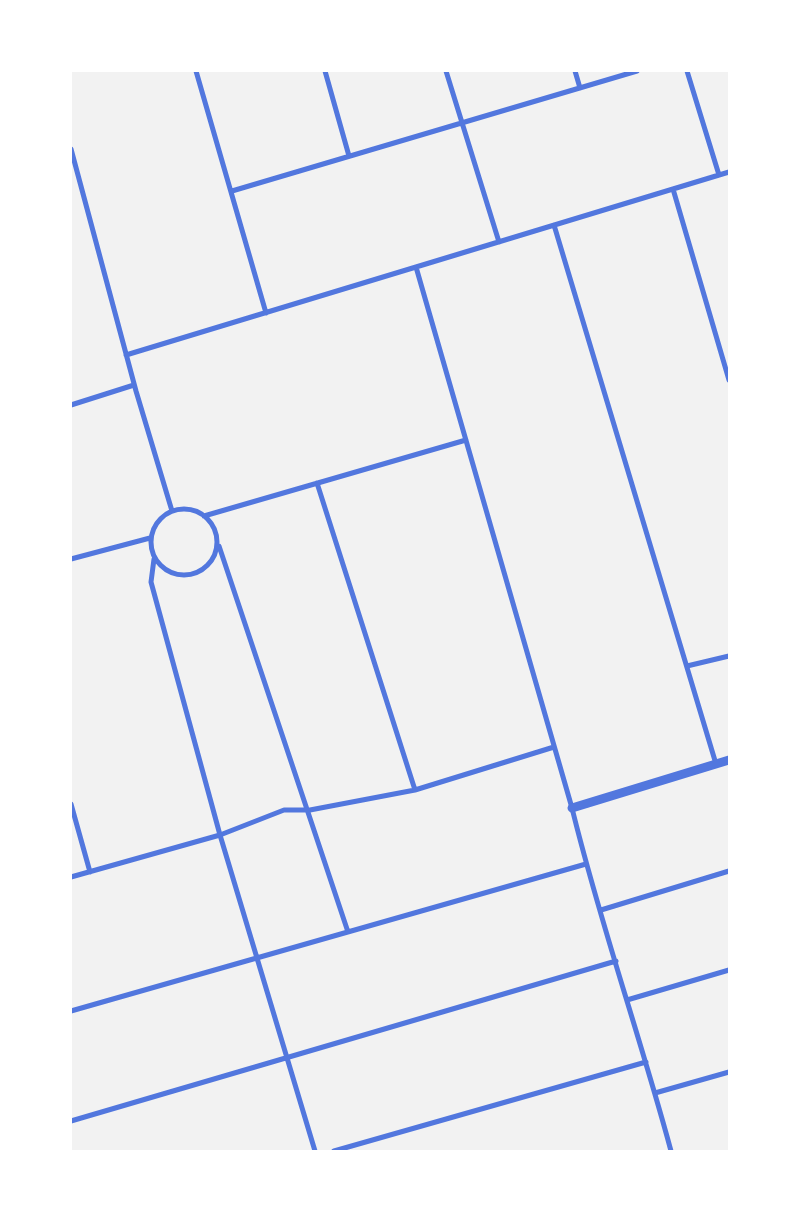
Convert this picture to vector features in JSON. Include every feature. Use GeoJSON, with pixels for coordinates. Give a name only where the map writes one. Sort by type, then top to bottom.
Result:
{"type":"FeatureCollection","features":[{"type":"Feature","properties":{"kind":"street"},"geometry":{"type":"LineString","coordinates":[[196,71],[266,313]]}},
{"type":"Feature","properties":{"kind":"street"},"geometry":{"type":"LineString","coordinates":[[325,71],[349,156]]}},
{"type":"Feature","properties":{"kind":"street"},"geometry":{"type":"LineString","coordinates":[[446,71],[500,242]]}},
{"type":"Feature","properties":{"kind":"street"},"geometry":{"type":"LineString","coordinates":[[575,71],[580,88]]}},
{"type":"Feature","properties":{"kind":"street"},"geometry":{"type":"LineString","coordinates":[[232,191],[637,71]]}},
{"type":"Feature","properties":{"kind":"street"},"geometry":{"type":"LineString","coordinates":[[687,71],[719,175]]}},
{"type":"Feature","properties":{"kind":"street"},"geometry":{"type":"LineString","coordinates":[[71,149],[134,385],[172,511]]}},
{"type":"Feature","properties":{"kind":"street"},"geometry":{"type":"LineString","coordinates":[[126,355],[729,172]]}},
{"type":"Feature","properties":{"kind":"street"},"geometry":{"type":"LineString","coordinates":[[673,189],[729,380]]}},
{"type":"Feature","properties":{"kind":"street"},"geometry":{"type":"LineString","coordinates":[[554,225],[716,764]]}},
{"type":"Feature","properties":{"kind":"street"},"geometry":{"type":"LineString","coordinates":[[416,267],[572,808],[586,864],[671,1151]]}},
{"type":"Feature","properties":{"kind":"street"},"geometry":{"type":"LineString","coordinates":[[71,405],[134,385]]}},
{"type":"Feature","properties":{"kind":"street"},"geometry":{"type":"LineString","coordinates":[[204,516],[466,440]]}},
{"type":"Feature","properties":{"kind":"street"},"geometry":{"type":"LineString","coordinates":[[317,483],[415,790]]}},
{"type":"Feature","properties":{"kind":"street"},"geometry":{"type":"LineString","coordinates":[[315,1151],[220,835],[151,582],[154,559],[150,538],[159,519],[177,508],[198,510],[214,525],[219,546],[348,932]]}},
{"type":"Feature","properties":{"kind":"street"},"geometry":{"type":"LineString","coordinates":[[71,559],[150,538]]}},
{"type":"Feature","properties":{"kind":"street"},"geometry":{"type":"LineString","coordinates":[[154,559],[170,574],[191,576],[210,565],[219,546]]}},
{"type":"Feature","properties":{"kind":"street"},"geometry":{"type":"LineString","coordinates":[[687,666],[729,656]]}},
{"type":"Feature","properties":{"kind":"street"},"geometry":{"type":"LineString","coordinates":[[71,877],[220,835],[284,810],[307,810],[415,790],[554,747]]}},
{"type":"Feature","properties":{"kind":"street"},"geometry":{"type":"LineString","coordinates":[[572,808],[729,760]]}},
{"type":"Feature","properties":{"kind":"street"},"geometry":{"type":"LineString","coordinates":[[71,804],[90,872]]}},
{"type":"Feature","properties":{"kind":"street"},"geometry":{"type":"LineString","coordinates":[[71,1011],[586,864]]}},
{"type":"Feature","properties":{"kind":"street"},"geometry":{"type":"LineString","coordinates":[[600,910],[729,871]]}},
{"type":"Feature","properties":{"kind":"street"},"geometry":{"type":"LineString","coordinates":[[71,1120],[616,961]]}},
{"type":"Feature","properties":{"kind":"street"},"geometry":{"type":"LineString","coordinates":[[627,1000],[729,970]]}},
{"type":"Feature","properties":{"kind":"street"},"geometry":{"type":"LineString","coordinates":[[334,1151],[646,1062]]}},
{"type":"Feature","properties":{"kind":"street"},"geometry":{"type":"LineString","coordinates":[[655,1093],[729,1072]]}}]}
